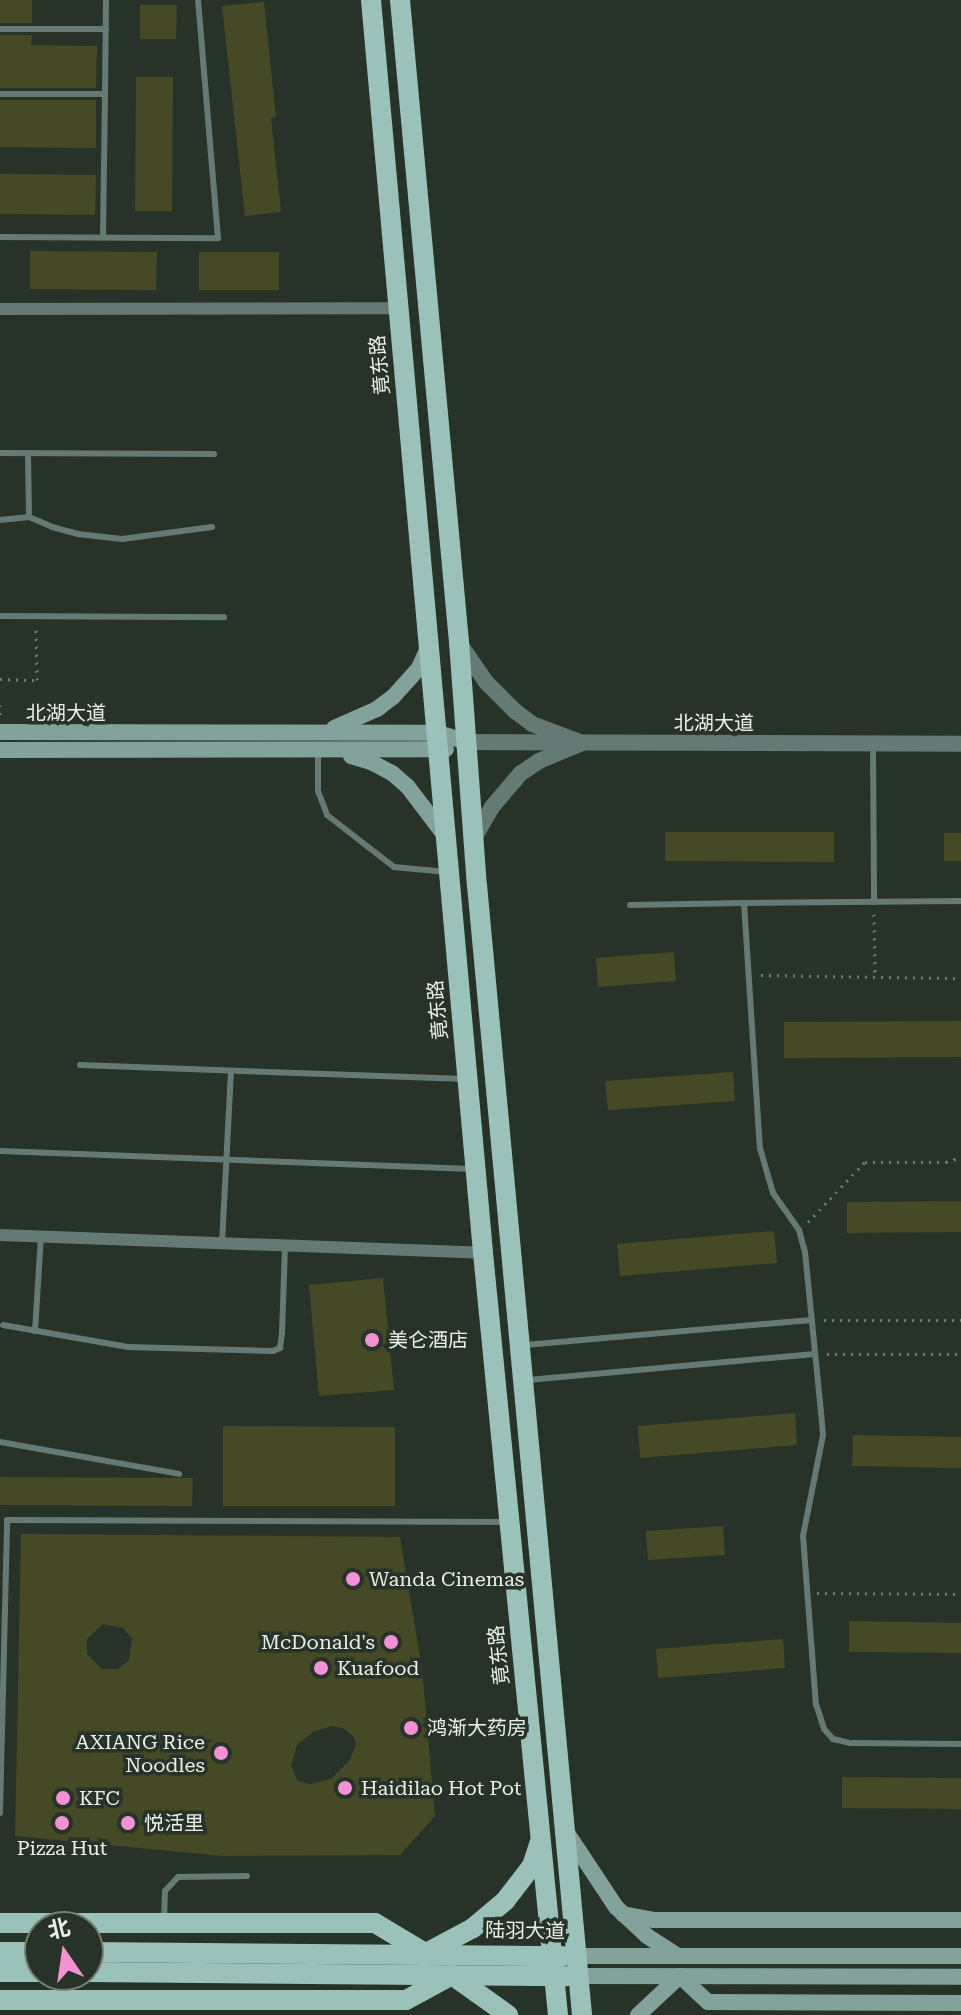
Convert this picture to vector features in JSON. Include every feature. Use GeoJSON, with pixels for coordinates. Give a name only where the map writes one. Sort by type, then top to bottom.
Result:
{"type":"FeatureCollection","features":[{"type":"Feature","properties":{"kind":"main road","name":"竟东路"},"geometry":{"type":"LineString","coordinates":[[371,0],[483,1253],[558,2015]]}},
{"type":"Feature","properties":{"kind":"main road"},"geometry":{"type":"LineString","coordinates":[[400,0],[582,2015]]}},
{"type":"Feature","properties":{"kind":"main road"},"geometry":{"type":"LineString","coordinates":[[317,733],[377,709],[407,684],[430,643]]}},
{"type":"Feature","properties":{"kind":"main road","name":"北湖大道"},"geometry":{"type":"LineString","coordinates":[[0,732],[317,733],[467,742]]}},
{"type":"Feature","properties":{"kind":"main road","name":"北湖大道"},"geometry":{"type":"LineString","coordinates":[[0,750],[318,751],[439,742]]}},
{"type":"Feature","properties":{"kind":"main road"},"geometry":{"type":"LineString","coordinates":[[318,751],[371,762],[392,773],[424,806],[447,839]]}},
{"type":"Feature","properties":{"kind":"main road"},"geometry":{"type":"LineString","coordinates":[[567,1833],[623,1914],[647,1936],[678,1956]]}},
{"type":"Feature","properties":{"kind":"main road"},"geometry":{"type":"LineString","coordinates":[[0,1923],[375,1923],[425,1953],[473,1928],[505,1901],[532,1866],[541,1837]]}},
{"type":"Feature","properties":{"kind":"main road"},"geometry":{"type":"LineString","coordinates":[[623,1914],[654,1920],[961,1920]]}},
{"type":"Feature","properties":{"kind":"main road"},"geometry":{"type":"LineString","coordinates":[[0,1952],[24,1952]]}},
{"type":"Feature","properties":{"kind":"main road","name":"陆羽大道"},"geometry":{"type":"LineString","coordinates":[[104,1952],[425,1953],[553,1966]]}},
{"type":"Feature","properties":{"kind":"main road","name":"陆羽大道"},"geometry":{"type":"LineString","coordinates":[[578,1966],[678,1956],[961,1956]]}},
{"type":"Feature","properties":{"kind":"main road","name":"陆羽大道"},"geometry":{"type":"LineString","coordinates":[[104,1972],[452,1975],[578,1966],[680,1976],[961,1977]]}},
{"type":"Feature","properties":{"kind":"main road"},"geometry":{"type":"LineString","coordinates":[[0,1972],[24,1972]]}},
{"type":"Feature","properties":{"kind":"main road"},"geometry":{"type":"LineString","coordinates":[[0,2000],[406,2000],[452,1975],[508,2015]]}},
{"type":"Feature","properties":{"kind":"main road"},"geometry":{"type":"LineString","coordinates":[[638,2015],[680,1976],[708,2002],[961,2003]]}},
{"type":"Feature","properties":{"kind":"street"},"geometry":{"type":"LineString","coordinates":[[0,309],[399,308]]}},
{"type":"Feature","properties":{"kind":"street"},"geometry":{"type":"LineString","coordinates":[[459,642],[486,682],[515,711],[532,724],[582,743]]}},
{"type":"Feature","properties":{"kind":"street","name":"北湖大道"},"geometry":{"type":"LineString","coordinates":[[467,742],[961,744]]}},
{"type":"Feature","properties":{"kind":"street"},"geometry":{"type":"LineString","coordinates":[[474,838],[492,807],[520,774],[539,761],[582,743]]}},
{"type":"Feature","properties":{"kind":"street"},"geometry":{"type":"LineString","coordinates":[[0,1235],[483,1253]]}},
{"type":"Feature","properties":{"kind":"lane"},"geometry":{"type":"LineString","coordinates":[[103,237],[106,0]]}},
{"type":"Feature","properties":{"kind":"lane"},"geometry":{"type":"LineString","coordinates":[[0,237],[218,238],[198,0]]}},
{"type":"Feature","properties":{"kind":"lane"},"geometry":{"type":"LineString","coordinates":[[0,29],[106,29]]}},
{"type":"Feature","properties":{"kind":"lane"},"geometry":{"type":"LineString","coordinates":[[0,94],[105,94]]}},
{"type":"Feature","properties":{"kind":"lane"},"geometry":{"type":"LineString","coordinates":[[0,453],[214,454]]}},
{"type":"Feature","properties":{"kind":"lane"},"geometry":{"type":"LineString","coordinates":[[28,453],[29,517]]}},
{"type":"Feature","properties":{"kind":"lane"},"geometry":{"type":"LineString","coordinates":[[0,520],[29,517],[52,527],[102,539],[212,527]]}},
{"type":"Feature","properties":{"kind":"lane"},"geometry":{"type":"LineString","coordinates":[[0,616],[224,617]]}},
{"type":"Feature","properties":{"kind":"lane"},"geometry":{"type":"LineString","coordinates":[[873,743],[874,902]]}},
{"type":"Feature","properties":{"kind":"lane"},"geometry":{"type":"LineString","coordinates":[[318,751],[318,791],[327,815],[394,867],[450,873]]}},
{"type":"Feature","properties":{"kind":"lane"},"geometry":{"type":"LineString","coordinates":[[630,905],[961,901]]}},
{"type":"Feature","properties":{"kind":"lane"},"geometry":{"type":"LineString","coordinates":[[744,903],[764,1170],[773,1193],[799,1230],[812,1320],[823,1435],[805,1512],[803,1536],[816,1704],[824,1729],[833,1739],[851,1743],[961,1744]]}},
{"type":"Feature","properties":{"kind":"lane"},"geometry":{"type":"LineString","coordinates":[[80,1065],[468,1079]]}},
{"type":"Feature","properties":{"kind":"lane"},"geometry":{"type":"LineString","coordinates":[[222,1243],[231,1071]]}},
{"type":"Feature","properties":{"kind":"lane"},"geometry":{"type":"LineString","coordinates":[[0,1151],[476,1169]]}},
{"type":"Feature","properties":{"kind":"lane"},"geometry":{"type":"LineString","coordinates":[[35,1331],[41,1236]]}},
{"type":"Feature","properties":{"kind":"lane"},"geometry":{"type":"LineString","coordinates":[[3,1325],[128,1347],[273,1351],[280,1348],[282,1333],[285,1245]]}},
{"type":"Feature","properties":{"kind":"lane"},"geometry":{"type":"LineString","coordinates":[[521,1346],[812,1320]]}},
{"type":"Feature","properties":{"kind":"lane"},"geometry":{"type":"LineString","coordinates":[[524,1381],[815,1354]]}},
{"type":"Feature","properties":{"kind":"lane"},"geometry":{"type":"LineString","coordinates":[[0,1442],[179,1474]]}},
{"type":"Feature","properties":{"kind":"lane"},"geometry":{"type":"LineString","coordinates":[[0,1813],[7,1520],[510,1522]]}},
{"type":"Feature","properties":{"kind":"lane"},"geometry":{"type":"LineString","coordinates":[[164,1923],[165,1891],[172,1880],[184,1876],[247,1876]]}},
{"type":"Feature","properties":{"kind":"path"},"geometry":{"type":"LineString","coordinates":[[0,679],[37,680],[36,617]]}},
{"type":"Feature","properties":{"kind":"path"},"geometry":{"type":"LineString","coordinates":[[874,902],[875,975]]}},
{"type":"Feature","properties":{"kind":"path"},"geometry":{"type":"LineString","coordinates":[[748,975],[961,978]]}},
{"type":"Feature","properties":{"kind":"path"},"geometry":{"type":"LineString","coordinates":[[799,1230],[865,1162],[946,1162],[961,1157]]}},
{"type":"Feature","properties":{"kind":"path"},"geometry":{"type":"LineString","coordinates":[[812,1320],[961,1320]]}},
{"type":"Feature","properties":{"kind":"path"},"geometry":{"type":"LineString","coordinates":[[815,1354],[961,1354]]}},
{"type":"Feature","properties":{"kind":"path"},"geometry":{"type":"LineString","coordinates":[[807,1593],[961,1594]]}},
{"type":"Feature","properties":{"kind":"building"},"geometry":{"type":"Polygon","coordinates":[[[0,0],[32,0],[32,23],[0,23],[0,0]]]}},
{"type":"Feature","properties":{"kind":"building"},"geometry":{"type":"Polygon","coordinates":[[[264,2],[276,117],[271,118],[281,212],[245,216],[222,6],[264,2]]]}},
{"type":"Feature","properties":{"kind":"building"},"geometry":{"type":"Polygon","coordinates":[[[140,5],[177,5],[176,39],[140,39],[140,5]]]}},
{"type":"Feature","properties":{"kind":"building"},"geometry":{"type":"Polygon","coordinates":[[[0,35],[32,35],[31,45],[97,46],[96,88],[0,88],[0,35]]]}},
{"type":"Feature","properties":{"kind":"building"},"geometry":{"type":"Polygon","coordinates":[[[136,77],[173,77],[172,211],[135,211],[136,77]]]}},
{"type":"Feature","properties":{"kind":"building"},"geometry":{"type":"Polygon","coordinates":[[[0,100],[96,100],[96,148],[0,147],[0,100]]]}},
{"type":"Feature","properties":{"kind":"building"},"geometry":{"type":"Polygon","coordinates":[[[0,174],[96,175],[95,215],[0,214],[0,174]]]}},
{"type":"Feature","properties":{"kind":"building"},"geometry":{"type":"Polygon","coordinates":[[[30,251],[157,252],[156,290],[30,289],[30,251]]]}},
{"type":"Feature","properties":{"kind":"building"},"geometry":{"type":"Polygon","coordinates":[[[199,252],[279,252],[279,290],[199,290],[199,252]]]}},
{"type":"Feature","properties":{"kind":"building"},"geometry":{"type":"Polygon","coordinates":[[[665,832],[834,832],[834,862],[665,861],[665,832]]]}},
{"type":"Feature","properties":{"kind":"building"},"geometry":{"type":"Polygon","coordinates":[[[944,833],[961,833],[961,861],[944,861],[944,833]]]}},
{"type":"Feature","properties":{"kind":"building"},"geometry":{"type":"Polygon","coordinates":[[[674,952],[676,981],[598,987],[596,958],[674,952]]]}},
{"type":"Feature","properties":{"kind":"building"},"geometry":{"type":"Polygon","coordinates":[[[961,1021],[961,1057],[784,1058],[784,1022],[961,1021]]]}},
{"type":"Feature","properties":{"kind":"building"},"geometry":{"type":"Polygon","coordinates":[[[733,1072],[735,1101],[608,1110],[605,1081],[733,1072]]]}},
{"type":"Feature","properties":{"kind":"building"},"geometry":{"type":"Polygon","coordinates":[[[961,1201],[961,1232],[847,1233],[847,1202],[961,1201]]]}},
{"type":"Feature","properties":{"kind":"building"},"geometry":{"type":"Polygon","coordinates":[[[774,1231],[777,1263],[620,1276],[617,1244],[774,1231]]]}},
{"type":"Feature","properties":{"kind":"building"},"geometry":{"type":"Polygon","coordinates":[[[383,1278],[394,1390],[319,1396],[309,1285],[383,1278]]]}},
{"type":"Feature","properties":{"kind":"building"},"geometry":{"type":"Polygon","coordinates":[[[795,1413],[797,1445],[640,1458],[638,1426],[795,1413]]]}},
{"type":"Feature","properties":{"kind":"building"},"geometry":{"type":"Polygon","coordinates":[[[223,1426],[395,1427],[395,1506],[223,1506],[223,1426]]]}},
{"type":"Feature","properties":{"kind":"building"},"geometry":{"type":"Polygon","coordinates":[[[853,1435],[961,1437],[961,1468],[852,1466],[853,1435]]]}},
{"type":"Feature","properties":{"kind":"building"},"geometry":{"type":"Polygon","coordinates":[[[0,1477],[193,1478],[192,1506],[0,1505],[0,1477]]]}},
{"type":"Feature","properties":{"kind":"building"},"geometry":{"type":"Polygon","coordinates":[[[723,1526],[725,1555],[648,1560],[646,1531],[723,1526]]]}},
{"type":"Feature","properties":{"kind":"building"},"geometry":{"type":"Polygon","coordinates":[[[21,1534],[400,1537],[422,1669],[435,1816],[400,1855],[223,1856],[15,1836],[21,1534]],[[103,1624],[87,1639],[87,1654],[102,1669],[118,1669],[129,1660],[132,1639],[123,1628],[103,1624]],[[332,1726],[313,1732],[297,1745],[291,1766],[298,1781],[311,1784],[331,1779],[350,1760],[356,1744],[354,1737],[343,1728],[332,1726]]]}},
{"type":"Feature","properties":{"kind":"building"},"geometry":{"type":"Polygon","coordinates":[[[849,1621],[961,1623],[961,1653],[849,1652],[849,1621]]]}},
{"type":"Feature","properties":{"kind":"building"},"geometry":{"type":"Polygon","coordinates":[[[783,1639],[785,1668],[658,1678],[656,1649],[783,1639]]]}},
{"type":"Feature","properties":{"kind":"building"},"geometry":{"type":"Polygon","coordinates":[[[842,1777],[961,1778],[961,1809],[842,1808],[842,1777]]]}},
{"type":"Feature","properties":{"kind":"place","name":"美仑酒店"},"geometry":{"type":"Point","coordinates":[372,1340]}},
{"type":"Feature","properties":{"kind":"place","name":"Wanda Cinemas"},"geometry":{"type":"Point","coordinates":[353,1579]}},
{"type":"Feature","properties":{"kind":"place","name":"McDonald's"},"geometry":{"type":"Point","coordinates":[391,1642]}},
{"type":"Feature","properties":{"kind":"place","name":"Kuafood"},"geometry":{"type":"Point","coordinates":[321,1668]}},
{"type":"Feature","properties":{"kind":"place","name":"鸿渐大药房"},"geometry":{"type":"Point","coordinates":[411,1728]}},
{"type":"Feature","properties":{"kind":"place","name":"AXIANG Rice Noodles"},"geometry":{"type":"Point","coordinates":[221,1753]}},
{"type":"Feature","properties":{"kind":"place","name":"Haidilao Hot Pot"},"geometry":{"type":"Point","coordinates":[345,1788]}},
{"type":"Feature","properties":{"kind":"place","name":"KFC"},"geometry":{"type":"Point","coordinates":[63,1798]}},
{"type":"Feature","properties":{"kind":"place","name":"Pizza Hut"},"geometry":{"type":"Point","coordinates":[62,1823]}},
{"type":"Feature","properties":{"kind":"place","name":"悦活里"},"geometry":{"type":"Point","coordinates":[128,1823]}}]}
